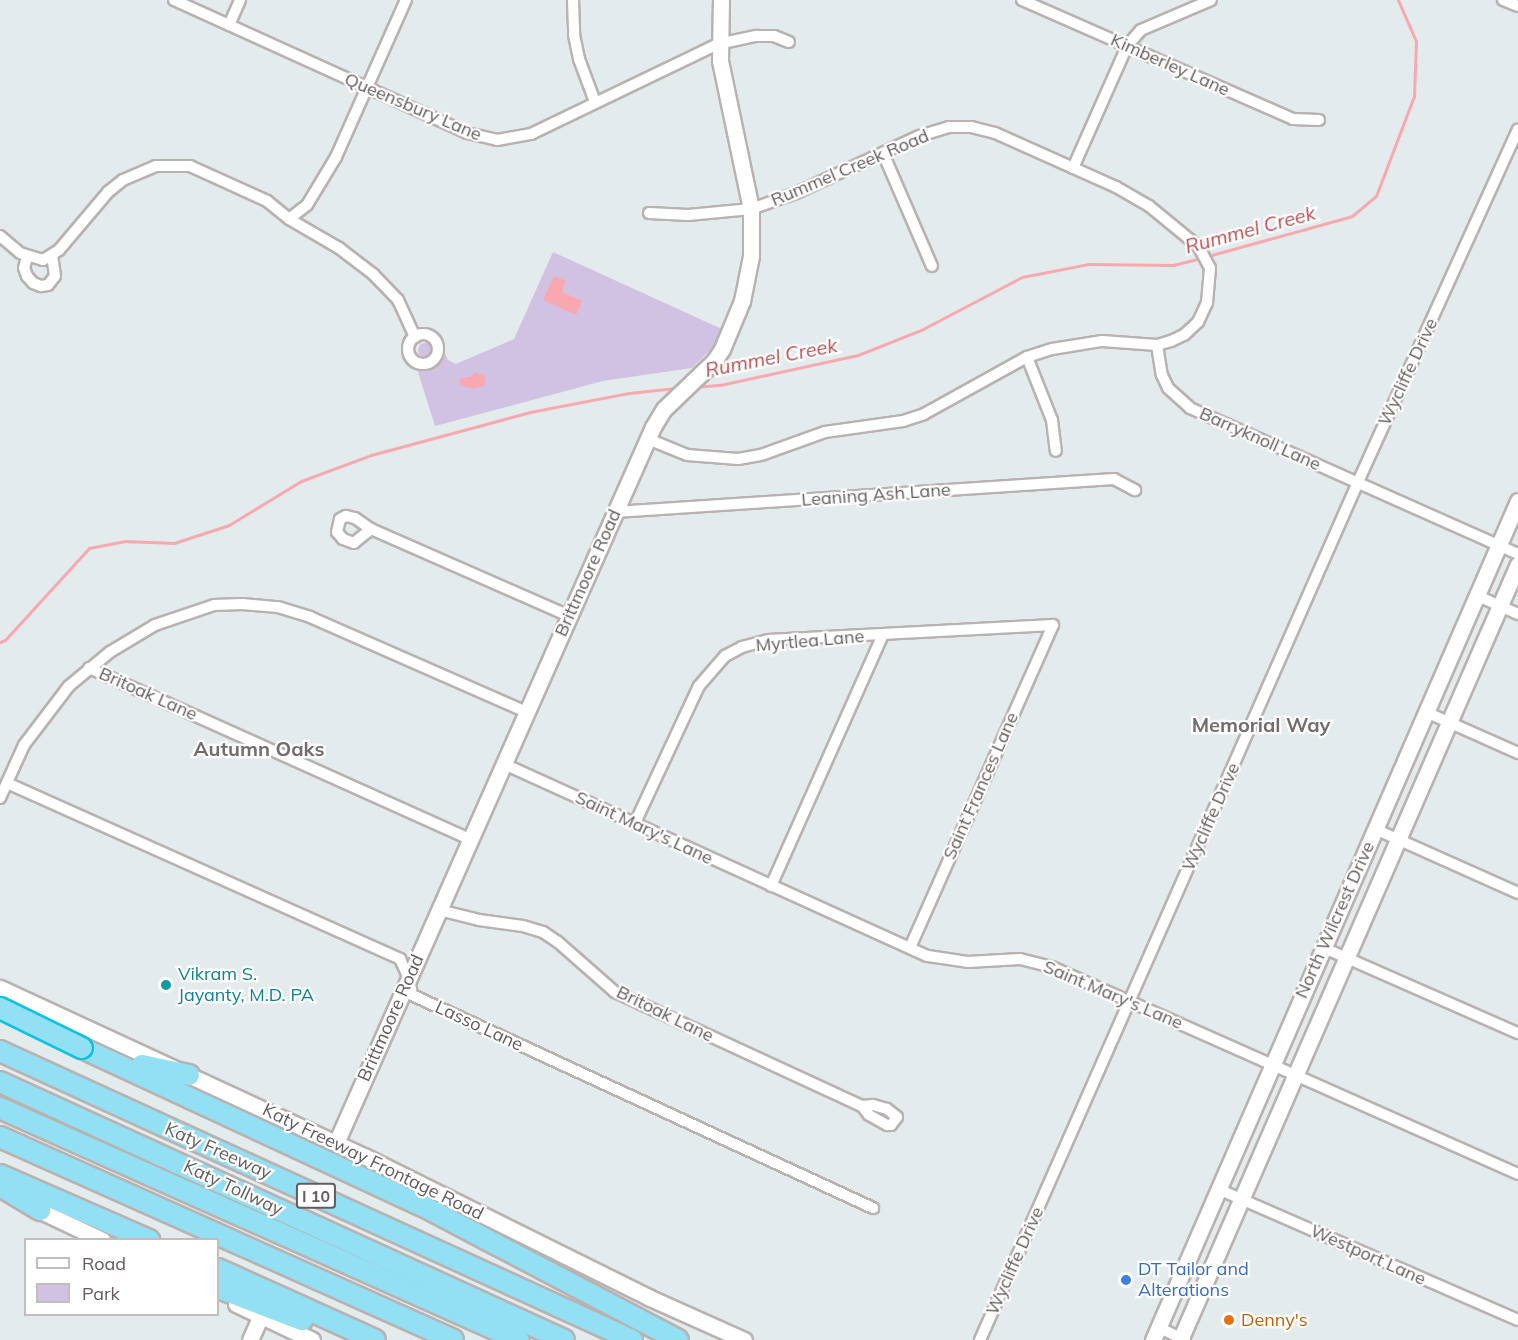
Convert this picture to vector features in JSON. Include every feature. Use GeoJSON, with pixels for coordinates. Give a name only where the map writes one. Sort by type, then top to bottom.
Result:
{"type":"FeatureCollection","features":[{"type":"Feature","properties":{"kind":"highway"},"geometry":{"type":"LineString","coordinates":[[0,1008],[458,1223],[678,1340]]}},
{"type":"Feature","properties":{"kind":"highway"},"geometry":{"type":"LineString","coordinates":[[0,1015],[160,1071],[189,1075]]}},
{"type":"Feature","properties":{"kind":"highway"},"geometry":{"type":"LineString","coordinates":[[0,1015],[82,1048]]}},
{"type":"Feature","properties":{"kind":"highway","name":"Katy Freeway"},"geometry":{"type":"LineString","coordinates":[[0,1052],[632,1340]]}},
{"type":"Feature","properties":{"kind":"highway","name":"Katy Tollway"},"geometry":{"type":"LineString","coordinates":[[0,1082],[564,1340]]}},
{"type":"Feature","properties":{"kind":"highway","name":"Katy Tollway"},"geometry":{"type":"LineString","coordinates":[[0,1108],[519,1340]]}},
{"type":"Feature","properties":{"kind":"highway"},"geometry":{"type":"LineString","coordinates":[[0,1137],[453,1340]]}},
{"type":"Feature","properties":{"kind":"highway"},"geometry":{"type":"LineString","coordinates":[[0,1174],[39,1201]]}},
{"type":"Feature","properties":{"kind":"highway"},"geometry":{"type":"LineString","coordinates":[[0,1186],[146,1238]]}},
{"type":"Feature","properties":{"kind":"highway"},"geometry":{"type":"LineString","coordinates":[[219,1269],[375,1340]]}},
{"type":"Feature","properties":{"kind":"highway"},"geometry":{"type":"LineString","coordinates":[[219,1288],[356,1340]]}},
{"type":"Feature","properties":{"kind":"main road","name":"Brittmoore Road"},"geometry":{"type":"LineString","coordinates":[[336,1143],[648,439],[664,409],[714,361],[735,322],[751,256],[751,209],[718,44],[721,0]]}},
{"type":"Feature","properties":{"kind":"main road","name":"North Wilcrest Drive"},"geometry":{"type":"LineString","coordinates":[[1156,1334],[1518,501]]}},
{"type":"Feature","properties":{"kind":"main road","name":"North Wilcrest Drive"},"geometry":{"type":"LineString","coordinates":[[1182,1339],[1293,1075],[1518,564]]}},
{"type":"Feature","properties":{"kind":"main road","name":"Katy Freeway Frontage Road"},"geometry":{"type":"LineString","coordinates":[[0,988],[336,1143],[650,1298],[744,1340]]}},
{"type":"Feature","properties":{"kind":"main road"},"geometry":{"type":"LineString","coordinates":[[0,1194],[39,1201],[100,1238]]}},
{"type":"Feature","properties":{"kind":"main road"},"geometry":{"type":"LineString","coordinates":[[219,1295],[312,1340]]}},
{"type":"Feature","properties":{"kind":"main road"},"geometry":{"type":"LineString","coordinates":[[250,1340],[261,1316]]}},
{"type":"Feature","properties":{"kind":"street","name":"Queensbury Lane"},"geometry":{"type":"LineString","coordinates":[[174,0],[467,133],[497,140],[531,134],[718,44],[757,36],[774,36],[789,42]]}},
{"type":"Feature","properties":{"kind":"street"},"geometry":{"type":"LineString","coordinates":[[229,25],[240,0]]}},
{"type":"Feature","properties":{"kind":"street"},"geometry":{"type":"LineString","coordinates":[[289,219],[307,205],[321,184],[406,0]]}},
{"type":"Feature","properties":{"kind":"street"},"geometry":{"type":"LineString","coordinates":[[573,0],[574,35],[579,58],[595,102]]}},
{"type":"Feature","properties":{"kind":"street","name":"Kimberley Lane"},"geometry":{"type":"LineString","coordinates":[[1022,0],[1293,119],[1319,120]]}},
{"type":"Feature","properties":{"kind":"street"},"geometry":{"type":"LineString","coordinates":[[1073,168],[1126,46],[1141,30],[1211,0]]}},
{"type":"Feature","properties":{"kind":"street"},"geometry":{"type":"LineString","coordinates":[[1503,0],[1518,6]]}},
{"type":"Feature","properties":{"kind":"street","name":"Rummel Creek Road"},"geometry":{"type":"LineString","coordinates":[[649,213],[688,215],[751,209],[796,193],[919,136],[949,126],[970,127],[995,133],[1149,206],[1199,248],[1210,268],[1206,303],[1198,322],[1184,335],[1156,345]]}},
{"type":"Feature","properties":{"kind":"street","name":"Wycliffe Drive"},"geometry":{"type":"LineString","coordinates":[[980,1340],[1358,482],[1518,130]]}},
{"type":"Feature","properties":{"kind":"street"},"geometry":{"type":"LineString","coordinates":[[883,153],[932,266]]}},
{"type":"Feature","properties":{"kind":"street"},"geometry":{"type":"LineString","coordinates":[[0,236],[27,257],[43,260],[52,255],[123,180],[156,166],[190,166],[267,201],[289,219],[339,248],[373,274],[398,300],[416,336]]}},
{"type":"Feature","properties":{"kind":"street"},"geometry":{"type":"LineString","coordinates":[[27,257],[24,268],[27,276],[33,283],[41,286],[48,285],[55,276],[52,255]]}},
{"type":"Feature","properties":{"kind":"street"},"geometry":{"type":"LineString","coordinates":[[648,439],[687,455],[738,459],[761,455],[825,432],[903,421],[924,414],[1027,357],[1052,349],[1102,340],[1156,345]]}},
{"type":"Feature","properties":{"kind":"street","name":"Barryknoll Lane"},"geometry":{"type":"LineString","coordinates":[[1156,345],[1162,375],[1168,388],[1190,408],[1518,554]]}},
{"type":"Feature","properties":{"kind":"street"},"geometry":{"type":"LineString","coordinates":[[1027,357],[1052,420],[1056,451]]}},
{"type":"Feature","properties":{"kind":"street","name":"Leaning Ash Lane"},"geometry":{"type":"LineString","coordinates":[[615,512],[1114,480],[1135,490]]}},
{"type":"Feature","properties":{"kind":"street"},"geometry":{"type":"LineString","coordinates":[[371,529],[569,616]]}},
{"type":"Feature","properties":{"kind":"street"},"geometry":{"type":"LineString","coordinates":[[1478,596],[1518,614]]}},
{"type":"Feature","properties":{"kind":"street"},"geometry":{"type":"LineString","coordinates":[[0,798],[24,744],[69,686],[89,668],[155,625],[214,605],[278,607],[310,617],[526,712]]}},
{"type":"Feature","properties":{"kind":"street","name":"Myrtlea Lane"},"geometry":{"type":"LineString","coordinates":[[635,823],[699,686],[725,656],[742,647],[768,640],[1053,625]]}},
{"type":"Feature","properties":{"kind":"street","name":"Saint Frances Lane"},"geometry":{"type":"LineString","coordinates":[[910,948],[1053,625]]}},
{"type":"Feature","properties":{"kind":"street"},"geometry":{"type":"LineString","coordinates":[[771,886],[883,635]]}},
{"type":"Feature","properties":{"kind":"street","name":"Britoak Lane"},"geometry":{"type":"LineString","coordinates":[[89,668],[470,839]]}},
{"type":"Feature","properties":{"kind":"street"},"geometry":{"type":"LineString","coordinates":[[1426,712],[1518,753]]}},
{"type":"Feature","properties":{"kind":"street","name":"Saint Mary's Lane"},"geometry":{"type":"LineString","coordinates":[[504,764],[910,948],[948,961],[1006,958],[1037,962],[1518,1174]]}},
{"type":"Feature","properties":{"kind":"street","name":"Lasso Lane"},"geometry":{"type":"LineString","coordinates":[[7,783],[400,959],[409,978],[412,995],[873,1208]]}},
{"type":"Feature","properties":{"kind":"street"},"geometry":{"type":"LineString","coordinates":[[1375,829],[1518,893]]}},
{"type":"Feature","properties":{"kind":"street","name":"Britoak Lane"},"geometry":{"type":"LineString","coordinates":[[439,910],[543,932],[558,942],[615,992],[862,1107]]}},
{"type":"Feature","properties":{"kind":"street"},"geometry":{"type":"LineString","coordinates":[[1324,948],[1518,1033]]}},
{"type":"Feature","properties":{"kind":"street","name":"Westport Lane"},"geometry":{"type":"LineString","coordinates":[[1218,1189],[1518,1320]]}},
{"type":"Feature","properties":{"kind":"street"},"geometry":{"type":"LineString","coordinates":[[1156,1334],[1182,1339]]}},
{"type":"Feature","properties":{"kind":"green space"},"geometry":{"type":"Polygon","coordinates":[[[553,252],[724,330],[714,346],[692,368],[603,381],[435,426],[417,369],[434,366],[444,351],[448,360],[456,364],[514,339],[553,252]]]}},
{"type":"Feature","properties":{"kind":"green space"},"geometry":{"type":"Polygon","coordinates":[[[425,343],[430,345],[432,350],[430,355],[425,357],[420,355],[418,350],[420,345],[425,343]]]}},
{"type":"Feature","properties":{"kind":"shaded area"},"geometry":{"type":"Polygon","coordinates":[[[554,276],[566,281],[562,292],[582,301],[576,315],[543,300],[554,276]]]}},
{"type":"Feature","properties":{"kind":"shaded area"},"geometry":{"type":"Polygon","coordinates":[[[475,372],[486,377],[484,386],[472,389],[461,385],[459,381],[461,378],[471,377],[475,372]]]}},
{"type":"Feature","properties":{"kind":"waterway","name":"Rummel Creek"},"geometry":{"type":"LineString","coordinates":[[1208,256],[1352,216],[1376,196],[1414,96],[1416,41],[1398,0]]}},
{"type":"Feature","properties":{"kind":"waterway","name":"Rummel Creek"},"geometry":{"type":"LineString","coordinates":[[695,387],[720,385],[858,355],[921,330],[1022,277],[1088,264],[1173,265],[1202,258]]}},
{"type":"Feature","properties":{"kind":"waterway","name":"Rummel Creek"},"geometry":{"type":"LineString","coordinates":[[0,642],[5,640],[89,548],[125,541],[174,543],[229,525],[301,481],[371,455],[530,412],[629,393],[676,388]]}},
{"type":"Feature","properties":{"kind":"place","name":"Vikram S. Jayanty, M.D. PA"},"geometry":{"type":"Point","coordinates":[166,985]}},
{"type":"Feature","properties":{"kind":"place","name":"DT Tailor and Alterations"},"geometry":{"type":"Point","coordinates":[1126,1280]}},
{"type":"Feature","properties":{"kind":"place","name":"Denny's"},"geometry":{"type":"Point","coordinates":[1229,1320]}},
{"type":"Feature","properties":{"kind":"district","name":"Memorial Way"},"geometry":{"type":"Point","coordinates":[1261,724]}},
{"type":"Feature","properties":{"kind":"district","name":"Autumn Oaks"},"geometry":{"type":"Point","coordinates":[259,748]}}]}
